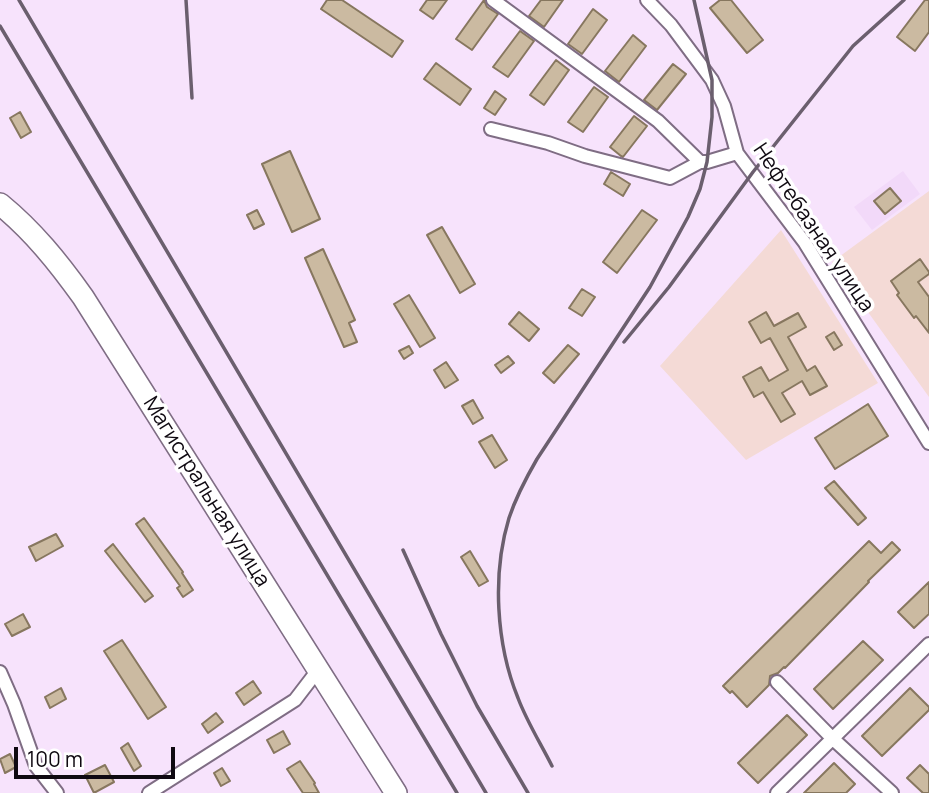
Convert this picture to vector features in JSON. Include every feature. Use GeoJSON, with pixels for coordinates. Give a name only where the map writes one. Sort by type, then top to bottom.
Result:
{"type":"FeatureCollection","features":[{"type":"Feature","properties":{"kind":"main road","name":"Магистральная улица"},"geometry":{"type":"LineString","coordinates":[[0,204],[23,222],[44,245],[83,297],[396,793]]}},
{"type":"Feature","properties":{"kind":"street"},"geometry":{"type":"LineString","coordinates":[[493,0],[658,121],[700,162]]}},
{"type":"Feature","properties":{"kind":"street","name":"Нефтебазная улица"},"geometry":{"type":"LineString","coordinates":[[647,0],[671,25],[712,80],[724,106],[737,153],[805,243],[929,443]]}},
{"type":"Feature","properties":{"kind":"street"},"geometry":{"type":"LineString","coordinates":[[491,130],[670,177],[700,162],[737,153]]}},
{"type":"Feature","properties":{"kind":"street"},"geometry":{"type":"LineString","coordinates":[[776,793],[929,644]]}},
{"type":"Feature","properties":{"kind":"street"},"geometry":{"type":"LineString","coordinates":[[149,793],[295,700],[318,670]]}},
{"type":"Feature","properties":{"kind":"street"},"geometry":{"type":"LineString","coordinates":[[0,672],[36,766],[57,793]]}},
{"type":"Feature","properties":{"kind":"street"},"geometry":{"type":"LineString","coordinates":[[777,682],[892,793]]}},
{"type":"Feature","properties":{"kind":"shaded area"},"geometry":{"type":"Polygon","coordinates":[[[903,171],[920,194],[872,230],[854,207],[903,171]]]}},
{"type":"Feature","properties":{"kind":"shaded area"},"geometry":{"type":"Polygon","coordinates":[[[929,191],[929,397],[832,262],[929,191]]]}},
{"type":"Feature","properties":{"kind":"shaded area"},"geometry":{"type":"Polygon","coordinates":[[[781,230],[878,383],[746,460],[660,366],[781,230]]]}},
{"type":"Feature","properties":{"kind":"building"},"geometry":{"type":"Polygon","coordinates":[[[327,0],[342,0],[403,41],[392,57],[321,9],[327,0]]]}},
{"type":"Feature","properties":{"kind":"building"},"geometry":{"type":"Polygon","coordinates":[[[427,0],[447,0],[433,19],[420,10],[427,0]]]}},
{"type":"Feature","properties":{"kind":"building"},"geometry":{"type":"Polygon","coordinates":[[[484,0],[487,7],[498,14],[472,50],[456,39],[484,0]]]}},
{"type":"Feature","properties":{"kind":"building"},"geometry":{"type":"Polygon","coordinates":[[[541,0],[563,0],[544,27],[529,16],[541,0]]]}},
{"type":"Feature","properties":{"kind":"building"},"geometry":{"type":"Polygon","coordinates":[[[720,0],[731,0],[763,40],[747,53],[710,8],[720,0]]]}},
{"type":"Feature","properties":{"kind":"building"},"geometry":{"type":"Polygon","coordinates":[[[925,0],[929,0],[929,32],[915,51],[897,37],[925,0]]]}},
{"type":"Feature","properties":{"kind":"building"},"geometry":{"type":"Polygon","coordinates":[[[593,9],[607,20],[582,54],[568,44],[593,9]]]}},
{"type":"Feature","properties":{"kind":"building"},"geometry":{"type":"Polygon","coordinates":[[[520,31],[534,41],[508,77],[493,67],[520,31]]]}},
{"type":"Feature","properties":{"kind":"building"},"geometry":{"type":"Polygon","coordinates":[[[633,35],[646,46],[619,82],[605,71],[633,35]]]}},
{"type":"Feature","properties":{"kind":"building"},"geometry":{"type":"Polygon","coordinates":[[[556,60],[569,70],[544,105],[530,95],[556,60]]]}},
{"type":"Feature","properties":{"kind":"building"},"geometry":{"type":"Polygon","coordinates":[[[436,63],[471,89],[460,105],[424,79],[436,63]]]}},
{"type":"Feature","properties":{"kind":"building"},"geometry":{"type":"Polygon","coordinates":[[[673,64],[686,74],[657,110],[644,100],[673,64]]]}},
{"type":"Feature","properties":{"kind":"building"},"geometry":{"type":"Polygon","coordinates":[[[594,87],[608,97],[583,132],[568,122],[594,87]]]}},
{"type":"Feature","properties":{"kind":"building"},"geometry":{"type":"Polygon","coordinates":[[[495,91],[506,99],[495,115],[484,108],[495,91]]]}},
{"type":"Feature","properties":{"kind":"building"},"geometry":{"type":"Polygon","coordinates":[[[20,112],[31,132],[21,138],[10,118],[20,112]]]}},
{"type":"Feature","properties":{"kind":"building"},"geometry":{"type":"Polygon","coordinates":[[[634,116],[647,126],[623,157],[610,147],[634,116]]]}},
{"type":"Feature","properties":{"kind":"building"},"geometry":{"type":"Polygon","coordinates":[[[290,151],[320,219],[292,232],[262,164],[290,151]]]}},
{"type":"Feature","properties":{"kind":"building"},"geometry":{"type":"Polygon","coordinates":[[[611,172],[630,184],[623,196],[604,184],[611,172]]]}},
{"type":"Feature","properties":{"kind":"building"},"geometry":{"type":"Polygon","coordinates":[[[890,188],[901,201],[885,214],[874,201],[890,188]]]}},
{"type":"Feature","properties":{"kind":"building"},"geometry":{"type":"Polygon","coordinates":[[[257,210],[264,224],[254,229],[247,215],[257,210]]]}},
{"type":"Feature","properties":{"kind":"building"},"geometry":{"type":"Polygon","coordinates":[[[642,210],[657,220],[617,273],[603,262],[642,210]]]}},
{"type":"Feature","properties":{"kind":"building"},"geometry":{"type":"Polygon","coordinates":[[[442,227],[475,284],[460,293],[427,235],[442,227]]]}},
{"type":"Feature","properties":{"kind":"building"},"geometry":{"type":"Polygon","coordinates":[[[323,249],[355,320],[349,323],[357,342],[344,347],[305,258],[323,249]]]}},
{"type":"Feature","properties":{"kind":"building"},"geometry":{"type":"Polygon","coordinates":[[[920,259],[929,272],[918,282],[929,297],[929,333],[897,295],[899,293],[891,281],[920,259]]]}},
{"type":"Feature","properties":{"kind":"building"},"geometry":{"type":"Polygon","coordinates":[[[582,289],[595,297],[582,316],[569,308],[582,289]]]}},
{"type":"Feature","properties":{"kind":"building"},"geometry":{"type":"Polygon","coordinates":[[[409,295],[435,338],[420,347],[394,304],[409,295]]]}},
{"type":"Feature","properties":{"kind":"building"},"geometry":{"type":"Polygon","coordinates":[[[519,312],[539,329],[529,341],[509,324],[519,312]]]}},
{"type":"Feature","properties":{"kind":"building"},"geometry":{"type":"Polygon","coordinates":[[[766,312],[774,326],[798,313],[806,327],[788,337],[807,371],[815,366],[827,386],[810,395],[802,381],[782,393],[795,414],[781,422],[763,392],[754,397],[743,377],[761,367],[769,381],[788,370],[770,338],[761,343],[749,322],[766,312]]]}},
{"type":"Feature","properties":{"kind":"building"},"geometry":{"type":"Polygon","coordinates":[[[834,332],[842,345],[834,350],[826,337],[834,332]]]}},
{"type":"Feature","properties":{"kind":"building"},"geometry":{"type":"Polygon","coordinates":[[[568,345],[579,354],[554,383],[543,373],[568,345]]]}},
{"type":"Feature","properties":{"kind":"building"},"geometry":{"type":"Polygon","coordinates":[[[409,346],[413,353],[404,359],[399,351],[409,346]]]}},
{"type":"Feature","properties":{"kind":"building"},"geometry":{"type":"Polygon","coordinates":[[[508,356],[514,363],[501,373],[495,365],[508,356]]]}},
{"type":"Feature","properties":{"kind":"building"},"geometry":{"type":"Polygon","coordinates":[[[446,362],[458,380],[445,388],[434,370],[446,362]]]}},
{"type":"Feature","properties":{"kind":"building"},"geometry":{"type":"Polygon","coordinates":[[[473,400],[483,418],[473,424],[462,406],[473,400]]]}},
{"type":"Feature","properties":{"kind":"building"},"geometry":{"type":"Polygon","coordinates":[[[868,404],[888,436],[835,469],[815,438],[868,404]]]}},
{"type":"Feature","properties":{"kind":"building"},"geometry":{"type":"Polygon","coordinates":[[[492,435],[507,460],[495,468],[479,442],[492,435]]]}},
{"type":"Feature","properties":{"kind":"building"},"geometry":{"type":"Polygon","coordinates":[[[834,481],[866,518],[858,525],[825,488],[834,481]]]}},
{"type":"Feature","properties":{"kind":"building"},"geometry":{"type":"Polygon","coordinates":[[[144,518],[193,590],[183,597],[177,588],[180,586],[136,524],[144,518]]]}},
{"type":"Feature","properties":{"kind":"building"},"geometry":{"type":"Polygon","coordinates":[[[56,534],[63,546],[36,561],[29,547],[56,534]]]}},
{"type":"Feature","properties":{"kind":"building"},"geometry":{"type":"Polygon","coordinates":[[[869,541],[881,553],[892,542],[900,550],[785,668],[770,676],[769,685],[747,707],[732,691],[730,693],[723,686],[869,541]]]}},
{"type":"Feature","properties":{"kind":"building"},"geometry":{"type":"Polygon","coordinates":[[[113,544],[153,596],[145,602],[105,551],[113,544]]]}},
{"type":"Feature","properties":{"kind":"building"},"geometry":{"type":"Polygon","coordinates":[[[470,551],[488,581],[479,586],[461,557],[470,551]]]}},
{"type":"Feature","properties":{"kind":"building"},"geometry":{"type":"Polygon","coordinates":[[[929,582],[929,614],[914,628],[898,612],[929,582]]]}},
{"type":"Feature","properties":{"kind":"building"},"geometry":{"type":"Polygon","coordinates":[[[23,614],[30,627],[12,636],[5,624],[23,614]]]}},
{"type":"Feature","properties":{"kind":"building"},"geometry":{"type":"Polygon","coordinates":[[[122,640],[166,707],[148,719],[104,651],[122,640]]]}},
{"type":"Feature","properties":{"kind":"building"},"geometry":{"type":"Polygon","coordinates":[[[863,641],[883,660],[833,709],[814,689],[863,641]]]}},
{"type":"Feature","properties":{"kind":"building"},"geometry":{"type":"Polygon","coordinates":[[[253,681],[261,693],[244,705],[236,693],[253,681]]]}},
{"type":"Feature","properties":{"kind":"building"},"geometry":{"type":"Polygon","coordinates":[[[61,688],[66,699],[50,708],[45,697],[61,688]]]}},
{"type":"Feature","properties":{"kind":"building"},"geometry":{"type":"Polygon","coordinates":[[[910,688],[929,710],[882,756],[862,736],[910,688]]]}},
{"type":"Feature","properties":{"kind":"building"},"geometry":{"type":"Polygon","coordinates":[[[216,713],[223,722],[208,733],[202,724],[216,713]]]}},
{"type":"Feature","properties":{"kind":"building"},"geometry":{"type":"Polygon","coordinates":[[[787,715],[807,735],[758,783],[738,763],[787,715]]]}},
{"type":"Feature","properties":{"kind":"building"},"geometry":{"type":"Polygon","coordinates":[[[283,731],[290,744],[274,753],[267,740],[283,731]]]}},
{"type":"Feature","properties":{"kind":"building"},"geometry":{"type":"Polygon","coordinates":[[[128,743],[141,766],[134,771],[121,748],[128,743]]]}},
{"type":"Feature","properties":{"kind":"building"},"geometry":{"type":"Polygon","coordinates":[[[10,754],[16,767],[5,773],[0,759],[10,754]]]}},
{"type":"Feature","properties":{"kind":"building"},"geometry":{"type":"Polygon","coordinates":[[[300,761],[319,793],[303,793],[287,769],[300,761]]]}},
{"type":"Feature","properties":{"kind":"building"},"geometry":{"type":"Polygon","coordinates":[[[834,763],[855,784],[846,793],[804,793],[834,763]]]}},
{"type":"Feature","properties":{"kind":"building"},"geometry":{"type":"Polygon","coordinates":[[[105,765],[114,782],[94,793],[85,775],[105,765]]]}},
{"type":"Feature","properties":{"kind":"building"},"geometry":{"type":"Polygon","coordinates":[[[920,765],[929,774],[929,793],[923,793],[907,778],[920,765]]]}},
{"type":"Feature","properties":{"kind":"building"},"geometry":{"type":"Polygon","coordinates":[[[222,768],[230,781],[221,786],[214,773],[222,768]]]}},
{"type":"Feature","properties":{"kind":"railway"},"geometry":{"type":"LineString","coordinates":[[19,0],[486,793]]}},
{"type":"Feature","properties":{"kind":"railway"},"geometry":{"type":"LineString","coordinates":[[186,0],[192,98]]}},
{"type":"Feature","properties":{"kind":"railway"},"geometry":{"type":"LineString","coordinates":[[552,766],[522,707],[505,655],[499,609],[500,562],[504,540],[509,518],[533,466],[650,287],[700,189],[707,162],[712,117],[712,80],[694,0]]}},
{"type":"Feature","properties":{"kind":"railway"},"geometry":{"type":"LineString","coordinates":[[624,342],[853,46],[904,0]]}},
{"type":"Feature","properties":{"kind":"railway"},"geometry":{"type":"LineString","coordinates":[[0,26],[457,793]]}},
{"type":"Feature","properties":{"kind":"railway"},"geometry":{"type":"LineString","coordinates":[[403,550],[477,706],[528,793]]}}]}
